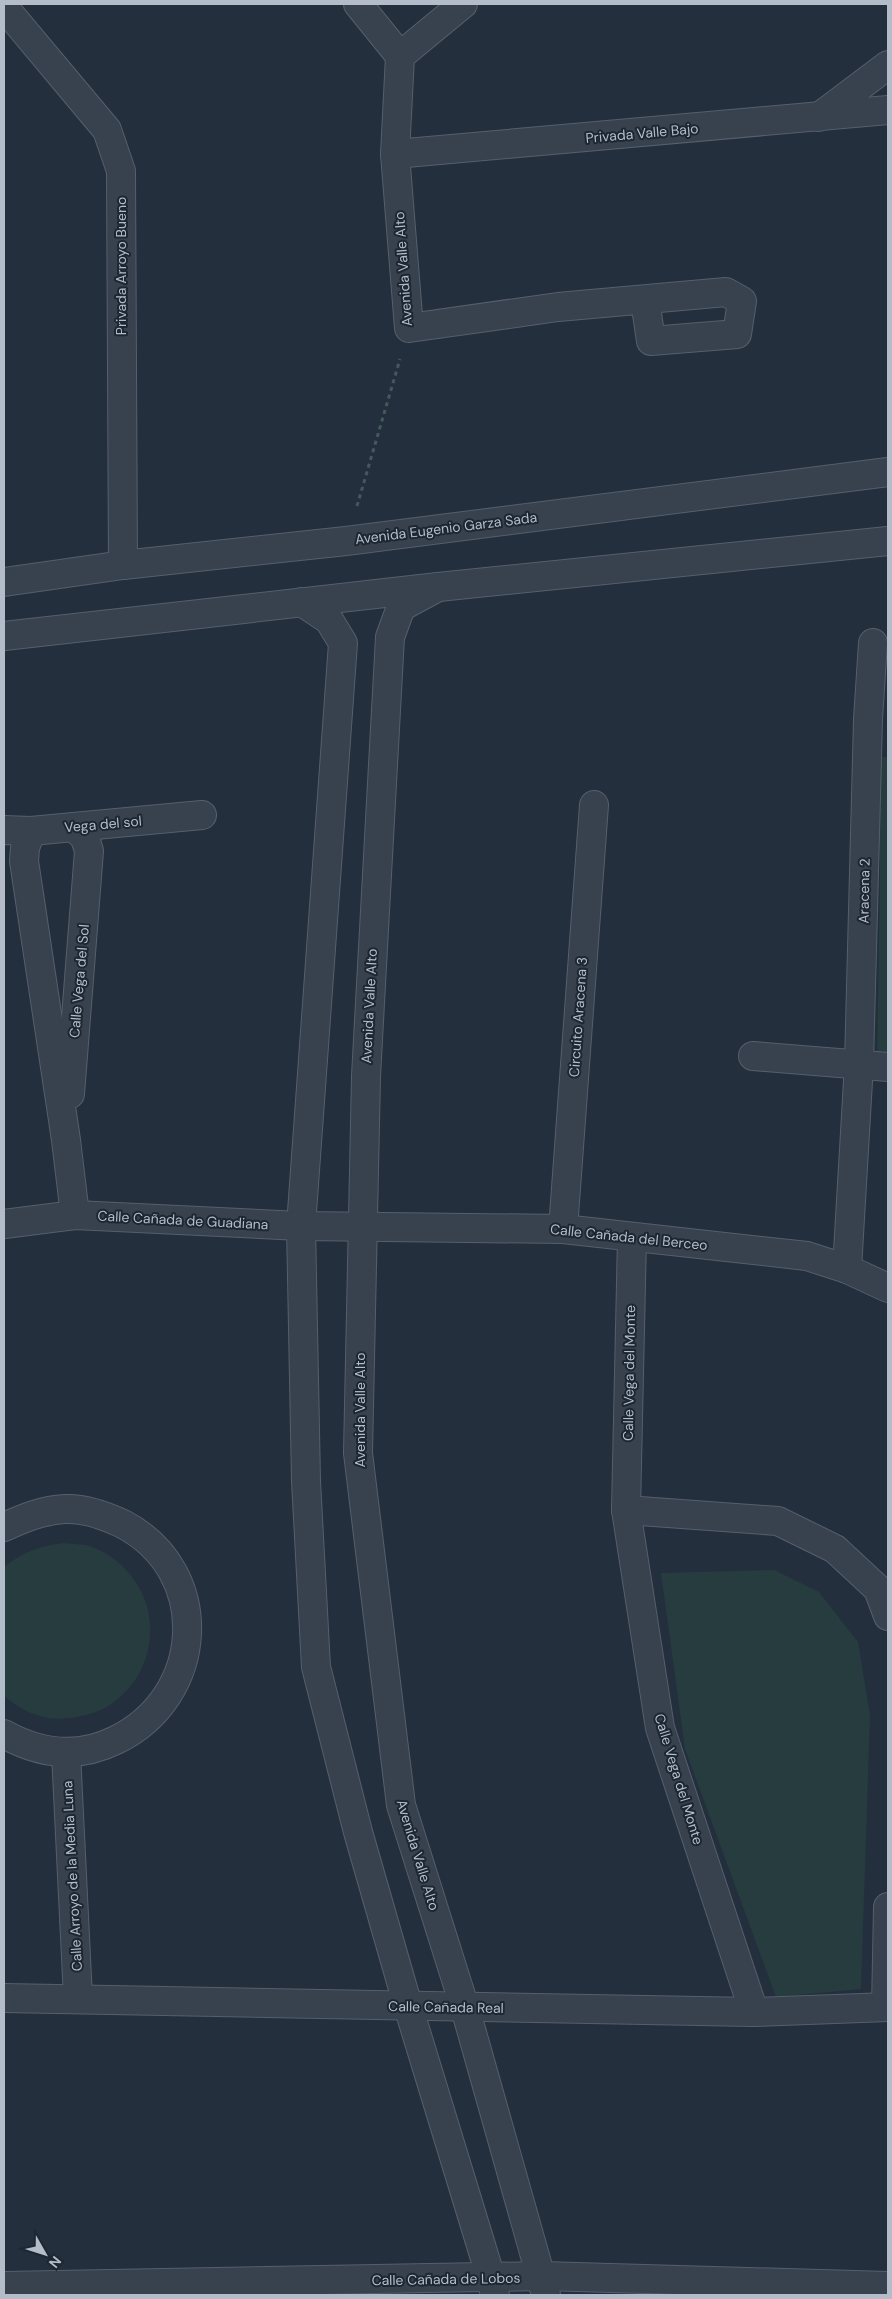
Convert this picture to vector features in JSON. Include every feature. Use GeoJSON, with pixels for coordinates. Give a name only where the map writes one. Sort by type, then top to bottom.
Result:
{"type":"FeatureCollection","features":[{"type":"Feature","properties":{"kind":"street"},"geometry":{"type":"LineString","coordinates":[[358,4],[400,56],[464,4]]}},
{"type":"Feature","properties":{"kind":"street","name":"Privada Arroyo Bueno"},"geometry":{"type":"LineString","coordinates":[[4,7],[107,130],[121,171],[123,565]]}},
{"type":"Feature","properties":{"kind":"street","name":"Avenida Valle Alto"},"geometry":{"type":"LineString","coordinates":[[400,56],[395,154],[409,328]]}},
{"type":"Feature","properties":{"kind":"street"},"geometry":{"type":"LineString","coordinates":[[818,118],[888,66]]}},
{"type":"Feature","properties":{"kind":"street","name":"Privada Valle Bajo"},"geometry":{"type":"LineString","coordinates":[[395,154],[818,118],[888,110]]}},
{"type":"Feature","properties":{"kind":"street"},"geometry":{"type":"LineString","coordinates":[[409,328],[558,306],[645,300]]}},
{"type":"Feature","properties":{"kind":"street","name":"Avenida Eugenio Garza Sada"},"geometry":{"type":"LineString","coordinates":[[4,582],[123,565],[346,541],[888,472]]}},
{"type":"Feature","properties":{"kind":"street"},"geometry":{"type":"LineString","coordinates":[[4,636],[302,602],[888,541]]}},
{"type":"Feature","properties":{"kind":"street","name":"Avenida Valle Alto"},"geometry":{"type":"LineString","coordinates":[[438,588],[401,607],[390,637],[366,1076],[358,1454],[402,1805],[465,2008],[544,2286]]}},
{"type":"Feature","properties":{"kind":"street"},"geometry":{"type":"LineString","coordinates":[[302,602],[329,620],[343,643],[301,1226],[306,1481],[316,1667],[358,1832],[408,2006],[493,2287]]}},
{"type":"Feature","properties":{"kind":"street","name":"Aracena 2"},"geometry":{"type":"LineString","coordinates":[[847,1269],[878,719],[873,644]]}},
{"type":"Feature","properties":{"kind":"street","name":"Circuito Aracena 3"},"geometry":{"type":"LineString","coordinates":[[563,1229],[594,805]]}},
{"type":"Feature","properties":{"kind":"street","name":"Vega del sol"},"geometry":{"type":"LineString","coordinates":[[4,830],[32,831],[202,815]]}},
{"type":"Feature","properties":{"kind":"street","name":"Calle Vega del Sol"},"geometry":{"type":"LineString","coordinates":[[66,1140],[89,851],[85,838],[74,827]]}},
{"type":"Feature","properties":{"kind":"street","name":"Calle Vega del Sol"},"geometry":{"type":"LineString","coordinates":[[32,831],[25,848],[24,861],[66,1140],[75,1215]]}},
{"type":"Feature","properties":{"kind":"street"},"geometry":{"type":"LineString","coordinates":[[753,1056],[888,1067]]}},
{"type":"Feature","properties":{"kind":"street","name":"Calle Cañada de Guadiana"},"geometry":{"type":"LineString","coordinates":[[4,1224],[75,1215],[301,1226],[363,1227]]}},
{"type":"Feature","properties":{"kind":"street","name":"Calle Cañada del Berceo"},"geometry":{"type":"LineString","coordinates":[[363,1227],[563,1229],[807,1256],[847,1269],[888,1288]]}},
{"type":"Feature","properties":{"kind":"street","name":"Calle Vega del Monte"},"geometry":{"type":"LineString","coordinates":[[632,1237],[626,1510],[660,1728],[754,2012]]}},
{"type":"Feature","properties":{"kind":"street"},"geometry":{"type":"LineString","coordinates":[[4,1527],[33,1514],[67,1509],[105,1515],[138,1532],[160,1552],[176,1577],[184,1600],[188,1626],[186,1654],[175,1684],[158,1711],[133,1732],[101,1748],[66,1753],[25,1746],[4,1734]]}},
{"type":"Feature","properties":{"kind":"street"},"geometry":{"type":"LineString","coordinates":[[626,1510],[778,1521],[834,1549],[878,1589],[888,1616]]}},
{"type":"Feature","properties":{"kind":"street","name":"Calle Arroyo de la Media Luna"},"geometry":{"type":"LineString","coordinates":[[66,1753],[78,1998]]}},
{"type":"Feature","properties":{"kind":"street"},"geometry":{"type":"LineString","coordinates":[[887,2006],[888,1907]]}},
{"type":"Feature","properties":{"kind":"street","name":"Calle Cañada Real"},"geometry":{"type":"LineString","coordinates":[[4,1998],[754,2012],[887,2006]]}},
{"type":"Feature","properties":{"kind":"street","name":"Calle Cañada de Lobos"},"geometry":{"type":"LineString","coordinates":[[4,2286],[888,2286]]}},
{"type":"Feature","properties":{"kind":"path","name":"Avenida Valle Alto"},"geometry":{"type":"LineString","coordinates":[[346,541],[409,328]]}},
{"type":"Feature","properties":{"kind":"green space"},"geometry":{"type":"Polygon","coordinates":[[[879,757],[888,757],[888,1064],[877,1064],[880,870],[879,757]]]}},
{"type":"Feature","properties":{"kind":"green space"},"geometry":{"type":"Polygon","coordinates":[[[63,1543],[86,1545],[112,1557],[123,1566],[144,1597],[150,1619],[150,1641],[144,1662],[134,1682],[119,1698],[100,1710],[77,1717],[54,1719],[30,1712],[4,1696],[4,1567],[32,1550],[63,1543]]]}},
{"type":"Feature","properties":{"kind":"green space"},"geometry":{"type":"Polygon","coordinates":[[[774,1570],[819,1592],[858,1642],[870,1715],[861,1989],[776,1997],[685,1749],[661,1573],[774,1570]]]}}]}
